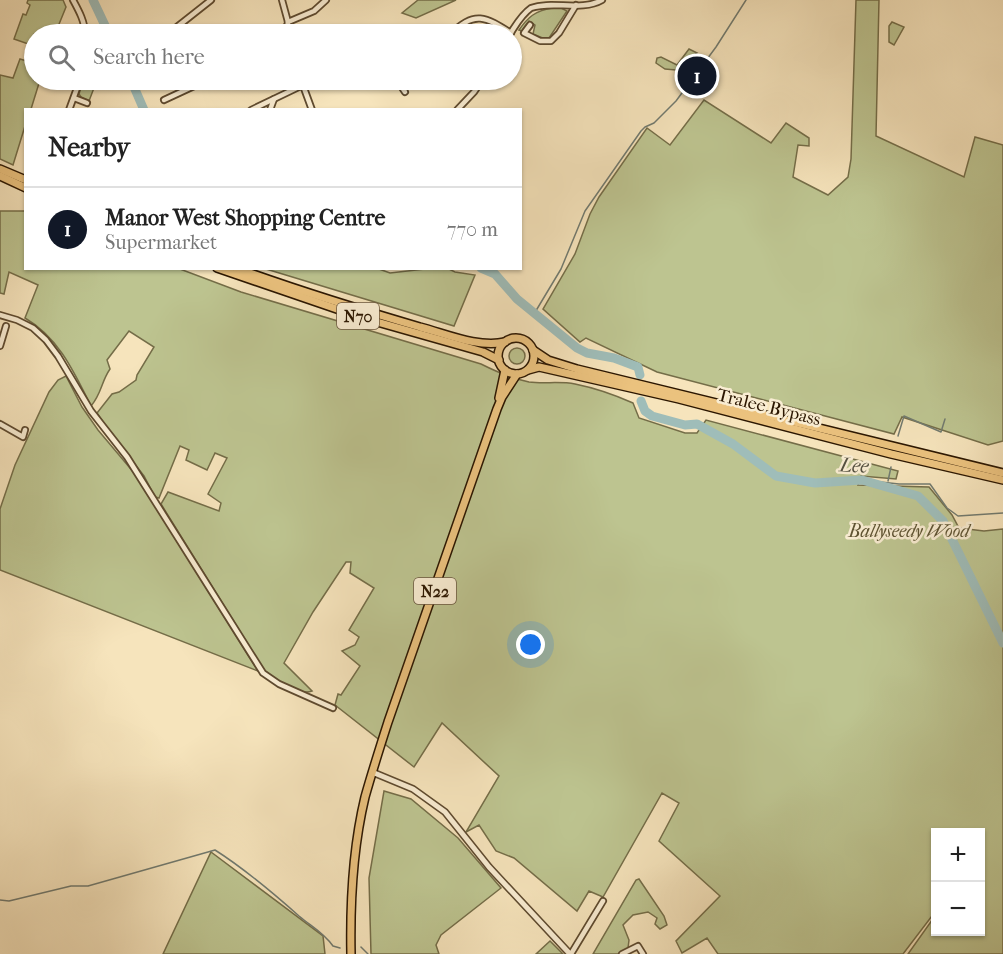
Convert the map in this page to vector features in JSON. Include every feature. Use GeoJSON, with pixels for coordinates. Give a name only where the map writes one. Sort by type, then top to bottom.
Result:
{"type":"FeatureCollection","features":[{"type":"Feature","properties":{"kind":"main road"},"geometry":{"type":"LineString","coordinates":[[0,168],[24,179]]}},
{"type":"Feature","properties":{"kind":"main road"},"geometry":{"type":"LineString","coordinates":[[0,176],[24,187]]}},
{"type":"Feature","properties":{"kind":"main road","name":"N70"},"geometry":{"type":"LineString","coordinates":[[223,270],[363,318],[483,352],[499,360]]}},
{"type":"Feature","properties":{"kind":"main road","name":"N70"},"geometry":{"type":"LineString","coordinates":[[242,270],[365,311],[431,330],[492,345],[505,342]]}},
{"type":"Feature","properties":{"kind":"main road"},"geometry":{"type":"LineString","coordinates":[[510,340],[526,341],[533,350],[534,361],[528,370],[517,374],[504,370],[499,360],[499,350],[505,342],[510,340]]}},
{"type":"Feature","properties":{"kind":"main road","name":"Tralee Bypass"},"geometry":{"type":"LineString","coordinates":[[533,350],[561,365],[632,386]]}},
{"type":"Feature","properties":{"kind":"main road","name":"Tralee Bypass"},"geometry":{"type":"LineString","coordinates":[[528,370],[539,367],[649,389],[1003,473]]}},
{"type":"Feature","properties":{"kind":"main road","name":"N22"},"geometry":{"type":"LineString","coordinates":[[497,410],[504,370]]}},
{"type":"Feature","properties":{"kind":"main road","name":"N22"},"geometry":{"type":"LineString","coordinates":[[351,954],[351,910],[355,867],[365,799],[372,772],[497,410],[502,397],[517,374]]}},
{"type":"Feature","properties":{"kind":"main road","name":"Tralee Bypass"},"geometry":{"type":"LineString","coordinates":[[649,389],[1003,480]]}},
{"type":"Feature","properties":{"kind":"street"},"geometry":{"type":"LineString","coordinates":[[73,0],[84,24]]}},
{"type":"Feature","properties":{"kind":"street"},"geometry":{"type":"LineString","coordinates":[[181,24],[211,0]]}},
{"type":"Feature","properties":{"kind":"street"},"geometry":{"type":"LineString","coordinates":[[282,0],[287,24],[314,11],[326,0]]}},
{"type":"Feature","properties":{"kind":"street"},"geometry":{"type":"LineString","coordinates":[[516,24],[536,3],[585,5],[602,0]]}},
{"type":"Feature","properties":{"kind":"street"},"geometry":{"type":"LineString","coordinates":[[530,25],[524,33],[540,41],[551,41],[559,33],[574,3]]}},
{"type":"Feature","properties":{"kind":"street"},"geometry":{"type":"LineString","coordinates":[[462,24],[479,17],[494,24]]}},
{"type":"Feature","properties":{"kind":"street"},"geometry":{"type":"LineString","coordinates":[[70,108],[77,90]]}},
{"type":"Feature","properties":{"kind":"street"},"geometry":{"type":"LineString","coordinates":[[164,100],[186,90]]}},
{"type":"Feature","properties":{"kind":"street"},"geometry":{"type":"LineString","coordinates":[[255,108],[290,90]]}},
{"type":"Feature","properties":{"kind":"street"},"geometry":{"type":"LineString","coordinates":[[306,90],[311,108]]}},
{"type":"Feature","properties":{"kind":"street"},"geometry":{"type":"LineString","coordinates":[[459,108],[475,90]]}},
{"type":"Feature","properties":{"kind":"street"},"geometry":{"type":"LineString","coordinates":[[74,98],[87,103]]}},
{"type":"Feature","properties":{"kind":"street"},"geometry":{"type":"LineString","coordinates":[[271,108],[274,99]]}},
{"type":"Feature","properties":{"kind":"street"},"geometry":{"type":"LineString","coordinates":[[0,315],[33,328],[58,356],[91,411],[127,457],[263,673],[279,684],[333,708]]}},
{"type":"Feature","properties":{"kind":"street"},"geometry":{"type":"LineString","coordinates":[[0,344],[5,329],[12,334]]}},
{"type":"Feature","properties":{"kind":"street"},"geometry":{"type":"LineString","coordinates":[[0,424],[22,437],[25,430]]}},
{"type":"Feature","properties":{"kind":"street"},"geometry":{"type":"LineString","coordinates":[[372,772],[413,789],[445,812],[489,867],[571,954],[603,901]]}},
{"type":"Feature","properties":{"kind":"street"},"geometry":{"type":"LineString","coordinates":[[622,954],[635,946],[638,946],[643,954]]}},
{"type":"Feature","properties":{"kind":"green space"},"geometry":{"type":"Polygon","coordinates":[[[28,0],[63,0],[66,7],[59,24],[24,24],[24,42],[14,39],[23,14],[26,15],[30,5],[27,3],[28,0]]]}},
{"type":"Feature","properties":{"kind":"green space"},"geometry":{"type":"Polygon","coordinates":[[[418,0],[456,0],[416,18],[402,13],[418,0]]]}},
{"type":"Feature","properties":{"kind":"green space"},"geometry":{"type":"Polygon","coordinates":[[[856,0],[879,0],[876,136],[964,177],[975,137],[1003,145],[1003,441],[988,445],[902,417],[894,434],[657,372],[586,338],[580,342],[543,309],[575,254],[599,197],[647,128],[670,145],[704,100],[771,143],[786,123],[809,138],[809,146],[798,145],[793,177],[828,195],[848,177],[851,159],[856,0]]]}},
{"type":"Feature","properties":{"kind":"green space"},"geometry":{"type":"Polygon","coordinates":[[[561,8],[567,11],[549,38],[545,39],[533,34],[535,25],[529,21],[522,31],[522,27],[532,15],[561,8]]]}},
{"type":"Feature","properties":{"kind":"green space"},"geometry":{"type":"Polygon","coordinates":[[[892,22],[904,27],[894,45],[889,42],[889,26],[892,22]]]}},
{"type":"Feature","properties":{"kind":"green space"},"geometry":{"type":"Polygon","coordinates":[[[689,49],[697,53],[676,70],[665,69],[656,63],[657,58],[661,57],[677,65],[689,49]]]}},
{"type":"Feature","properties":{"kind":"green space"},"geometry":{"type":"Polygon","coordinates":[[[20,59],[24,60],[24,90],[37,90],[31,108],[24,108],[24,129],[13,165],[0,159],[0,75],[13,78],[20,59]]]}},
{"type":"Feature","properties":{"kind":"green space"},"geometry":{"type":"Polygon","coordinates":[[[80,90],[93,90],[89,101],[79,94],[80,90]]]}},
{"type":"Feature","properties":{"kind":"green space","name":"Ballyseedy Wood"},"geometry":{"type":"Polygon","coordinates":[[[0,211],[24,211],[24,270],[183,270],[241,292],[481,364],[517,379],[535,383],[569,383],[605,392],[633,403],[639,418],[685,433],[697,433],[706,420],[898,471],[896,479],[861,476],[858,485],[929,487],[952,515],[959,528],[984,531],[1003,529],[1003,954],[908,954],[931,922],[931,936],[985,936],[985,828],[931,828],[931,917],[903,954],[718,954],[707,938],[682,953],[676,941],[720,896],[659,841],[679,803],[662,793],[603,897],[589,891],[577,911],[514,858],[496,851],[479,825],[466,832],[499,776],[442,723],[414,767],[335,705],[338,694],[341,695],[360,666],[342,651],[355,645],[359,637],[349,630],[374,588],[350,573],[351,562],[346,562],[313,612],[284,663],[312,691],[293,689],[264,670],[161,504],[168,492],[219,511],[221,503],[208,494],[227,458],[215,453],[207,470],[186,460],[189,450],[180,446],[159,498],[155,497],[144,476],[97,413],[112,394],[136,380],[154,347],[129,331],[107,360],[110,369],[91,406],[72,368],[56,346],[47,335],[25,318],[38,285],[9,272],[4,294],[0,293],[0,211]]]}},
{"type":"Feature","properties":{"kind":"green space"},"geometry":{"type":"Polygon","coordinates":[[[269,270],[382,270],[390,273],[451,270],[475,275],[454,326],[269,270]]]}},
{"type":"Feature","properties":{"kind":"green space"},"geometry":{"type":"Polygon","coordinates":[[[517,348],[525,356],[517,364],[509,356],[517,348]]]}},
{"type":"Feature","properties":{"kind":"green space"},"geometry":{"type":"Polygon","coordinates":[[[66,376],[82,407],[98,430],[135,474],[258,671],[0,570],[0,509],[15,465],[49,392],[58,380],[66,376]]]}},
{"type":"Feature","properties":{"kind":"green space"},"geometry":{"type":"Polygon","coordinates":[[[384,791],[411,799],[458,838],[501,888],[441,935],[436,945],[439,954],[371,954],[369,878],[384,791]]]}},
{"type":"Feature","properties":{"kind":"green space"},"geometry":{"type":"Polygon","coordinates":[[[211,852],[323,936],[325,954],[163,954],[211,852]]]}},
{"type":"Feature","properties":{"kind":"green space"},"geometry":{"type":"Polygon","coordinates":[[[639,879],[664,916],[667,925],[660,929],[655,924],[657,918],[648,912],[633,915],[623,925],[629,940],[628,948],[619,954],[593,954],[636,880],[639,879]]]}},
{"type":"Feature","properties":{"kind":"green space"},"geometry":{"type":"Polygon","coordinates":[[[550,941],[563,954],[536,954],[550,941]]]}},
{"type":"Feature","properties":{"kind":"waterway","name":"Lee"},"geometry":{"type":"LineString","coordinates":[[93,0],[104,24]]}},
{"type":"Feature","properties":{"kind":"waterway"},"geometry":{"type":"LineString","coordinates":[[534,314],[561,269],[585,211],[641,131],[654,123],[676,101],[716,47],[746,0]]}},
{"type":"Feature","properties":{"kind":"waterway","name":"Lee"},"geometry":{"type":"LineString","coordinates":[[135,90],[143,108]]}},
{"type":"Feature","properties":{"kind":"waterway","name":"Lee"},"geometry":{"type":"LineString","coordinates":[[486,270],[495,274],[517,299],[577,348],[638,367],[640,375]]}},
{"type":"Feature","properties":{"kind":"waterway","name":"Lee"},"geometry":{"type":"LineString","coordinates":[[641,401],[645,411],[652,416],[685,425],[697,424],[733,444],[776,476],[815,483],[862,480],[918,496],[943,521],[1003,643]]}},
{"type":"Feature","properties":{"kind":"waterway"},"geometry":{"type":"LineString","coordinates":[[898,436],[904,416],[941,432],[945,419]]}},
{"type":"Feature","properties":{"kind":"waterway"},"geometry":{"type":"LineString","coordinates":[[888,481],[891,467]]}},
{"type":"Feature","properties":{"kind":"waterway"},"geometry":{"type":"LineString","coordinates":[[862,480],[899,484],[930,484],[947,508],[958,516],[1003,513]]}},
{"type":"Feature","properties":{"kind":"waterway"},"geometry":{"type":"LineString","coordinates":[[0,900],[9,901],[71,886],[88,886],[215,850],[258,881],[321,933],[333,946],[340,948]]}},
{"type":"Feature","properties":{"kind":"waterway"},"geometry":{"type":"LineString","coordinates":[[361,947],[368,954]]}},
{"type":"Feature","properties":{"kind":"place","name":"Manor West Shopping Centre"},"geometry":{"type":"Point","coordinates":[697,76]}}]}
